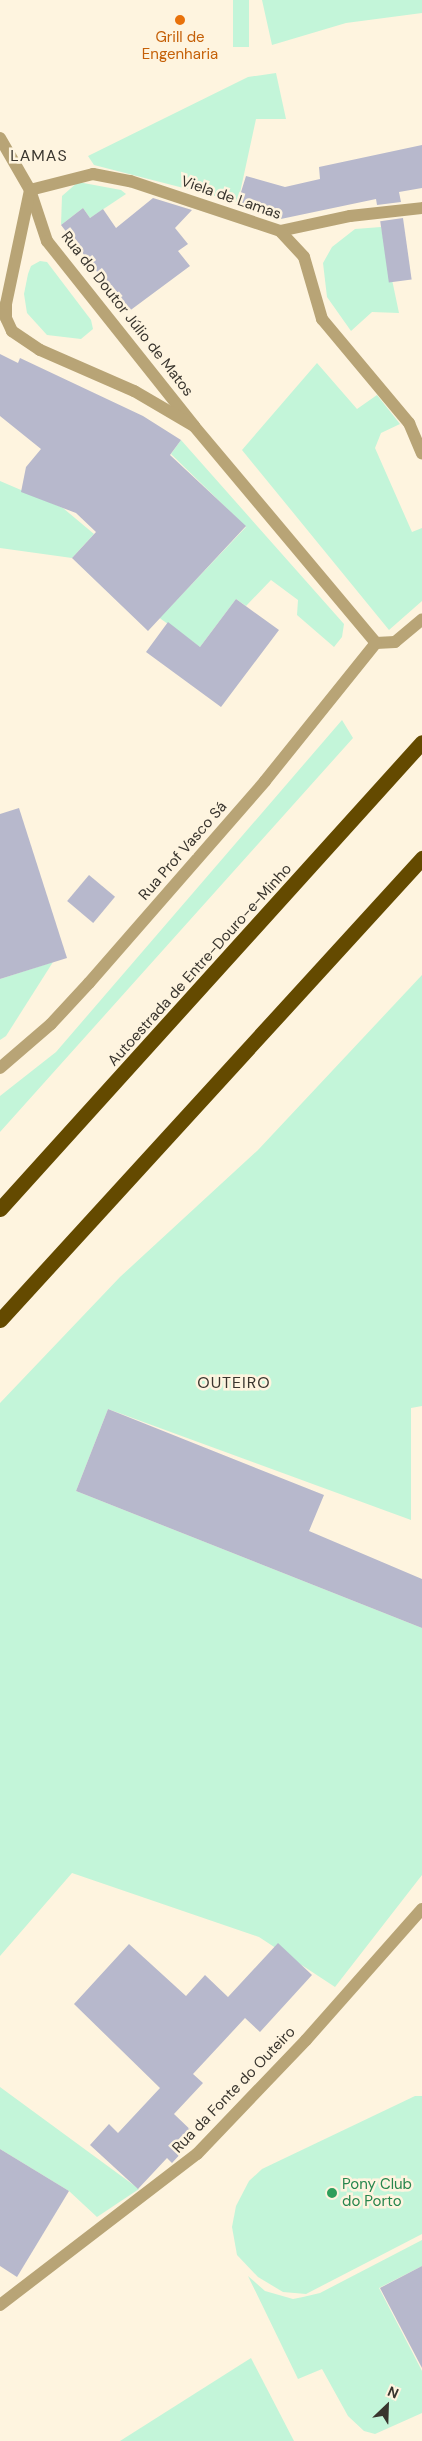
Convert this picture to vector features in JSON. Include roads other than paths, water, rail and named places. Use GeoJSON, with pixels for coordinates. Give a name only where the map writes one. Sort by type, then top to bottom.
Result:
{"type":"FeatureCollection","features":[{"type":"Feature","properties":{"kind":"highway","name":"Autoestrada de Entre-Douro-e-Minho"},"geometry":{"type":"LineString","coordinates":[[0,1209],[422,742]]}},
{"type":"Feature","properties":{"kind":"highway"},"geometry":{"type":"LineString","coordinates":[[0,1320],[422,858]]}},
{"type":"Feature","properties":{"kind":"street","name":"Rua do Doutor Júlio de Matos"},"geometry":{"type":"LineString","coordinates":[[0,138],[30,190],[47,241],[194,426],[376,643]]}},
{"type":"Feature","properties":{"kind":"street","name":"Viela de Lamas"},"geometry":{"type":"LineString","coordinates":[[30,190],[93,174],[130,181],[280,231],[304,257],[322,319],[409,423],[422,453]]}},
{"type":"Feature","properties":{"kind":"street","name":"Rua do Doutor Júlio de Matos"},"geometry":{"type":"LineString","coordinates":[[30,190],[6,304],[6,318],[12,331],[40,350],[134,391],[194,426]]}},
{"type":"Feature","properties":{"kind":"street"},"geometry":{"type":"LineString","coordinates":[[280,231],[350,216],[422,208]]}},
{"type":"Feature","properties":{"kind":"street"},"geometry":{"type":"LineString","coordinates":[[376,643],[396,642],[422,619]]}},
{"type":"Feature","properties":{"kind":"street","name":"Rua Prof Vasco Sá"},"geometry":{"type":"LineString","coordinates":[[0,1068],[51,1024],[88,983],[265,782],[376,643]]}},
{"type":"Feature","properties":{"kind":"street","name":"Rua da Fonte do Outeiro"},"geometry":{"type":"LineString","coordinates":[[0,2305],[197,2154],[306,2040],[422,1910]]}},
{"type":"Feature","properties":{"kind":"place","name":"Grill de Engenharia"},"geometry":{"type":"Point","coordinates":[180,20]}},
{"type":"Feature","properties":{"kind":"place","name":"Pony Club do Porto"},"geometry":{"type":"Point","coordinates":[332,2193]}},
{"type":"Feature","properties":{"kind":"district","name":"LAMAS"},"geometry":{"type":"Point","coordinates":[39,156]}},
{"type":"Feature","properties":{"kind":"district","name":"OUTEIRO"},"geometry":{"type":"Point","coordinates":[234,1383]}}]}
